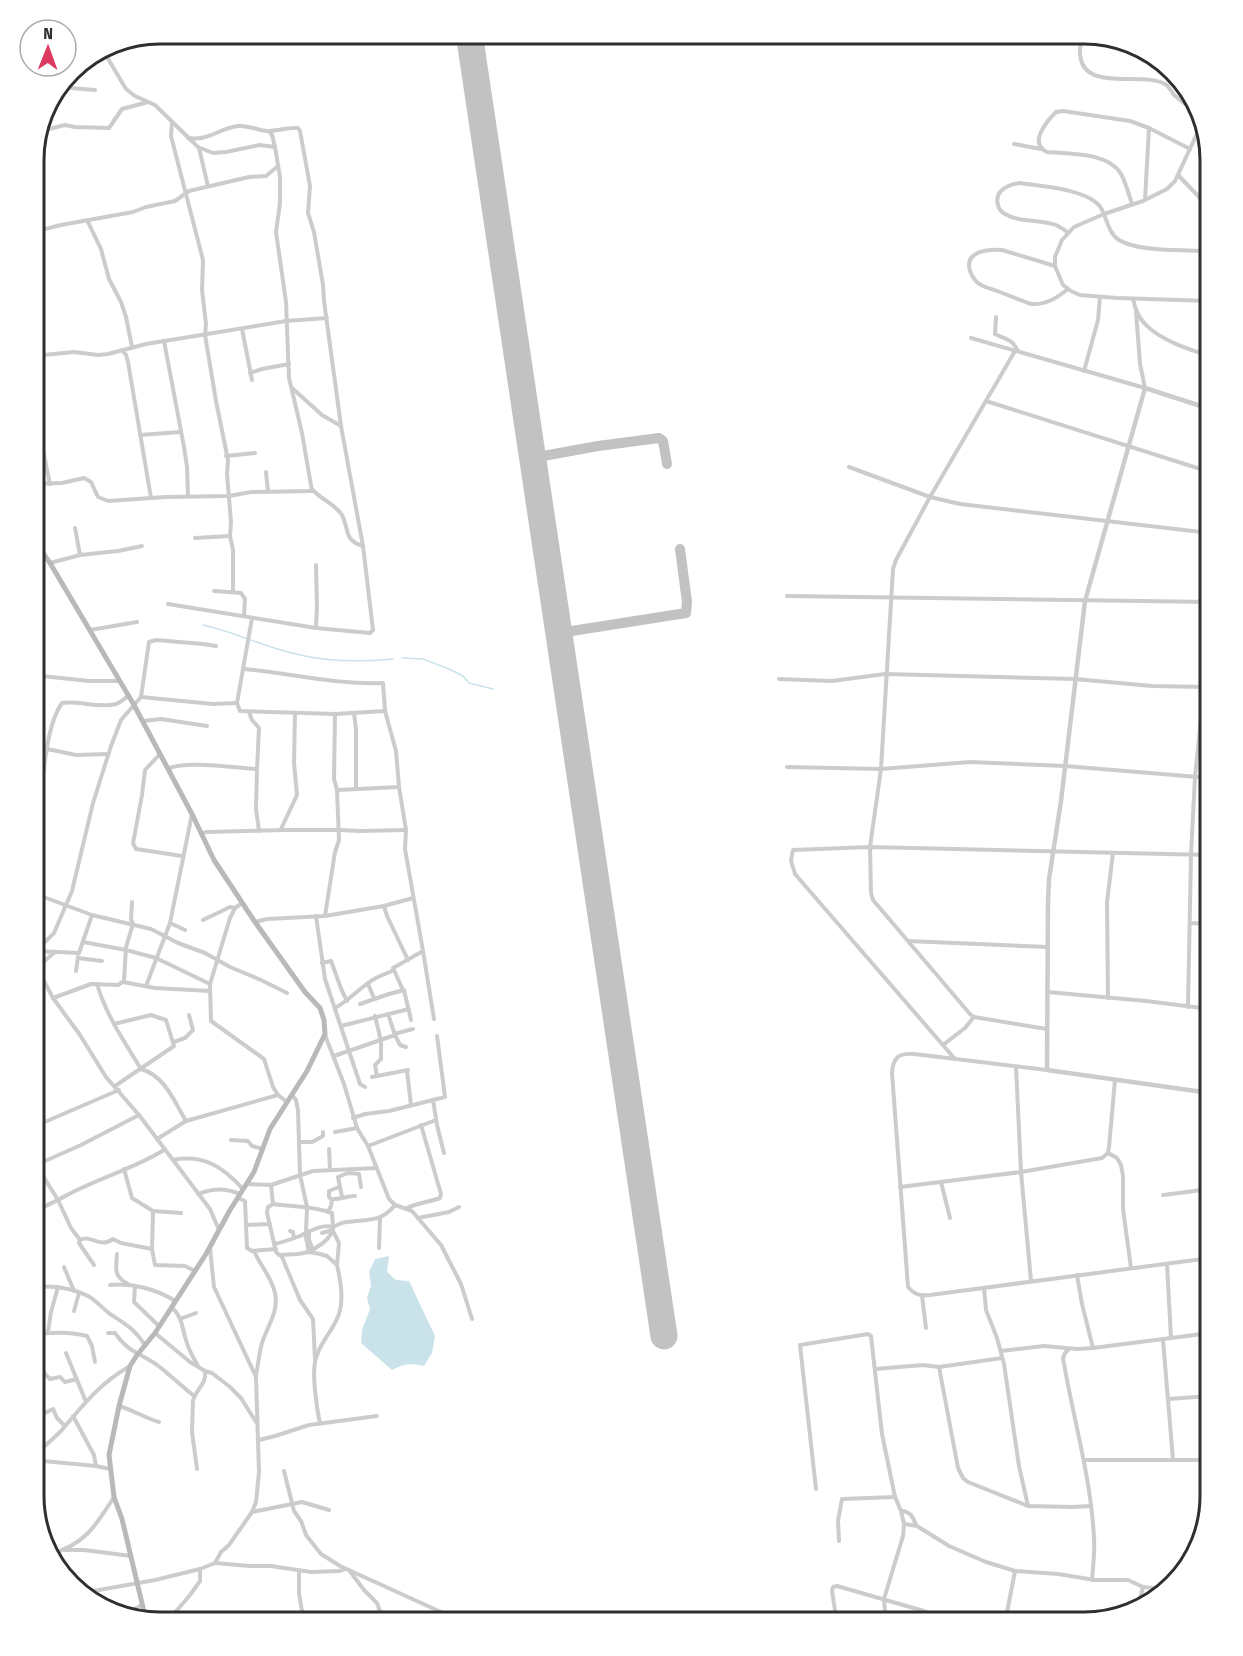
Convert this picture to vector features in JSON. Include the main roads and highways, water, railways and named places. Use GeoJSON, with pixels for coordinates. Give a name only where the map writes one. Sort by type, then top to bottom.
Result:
{"type":"FeatureCollection","features":[{"type":"Feature","properties":{"kind":"main road"},"geometry":{"type":"LineString","coordinates":[[44,555],[143,721],[214,860],[305,992],[320,1008],[324,1020],[325,1035],[307,1071],[270,1130],[259,1161],[195,1271],[155,1333],[130,1366],[109,1455],[114,1497],[122,1519],[144,1612]]}},
{"type":"Feature","properties":{"kind":"water"},"geometry":{"type":"Polygon","coordinates":[[[389,1256],[387,1272],[396,1280],[409,1281],[435,1336],[432,1353],[424,1366],[407,1365],[392,1370],[361,1343],[362,1330],[370,1309],[367,1298],[371,1286],[369,1272],[375,1259],[389,1256]]]}},
{"type":"Feature","properties":{"kind":"waterway"},"geometry":{"type":"LineString","coordinates":[[203,625],[308,657],[344,661],[393,659]]}},
{"type":"Feature","properties":{"kind":"waterway"},"geometry":{"type":"LineString","coordinates":[[402,658],[423,659],[463,676],[469,683],[493,689]]}}]}
